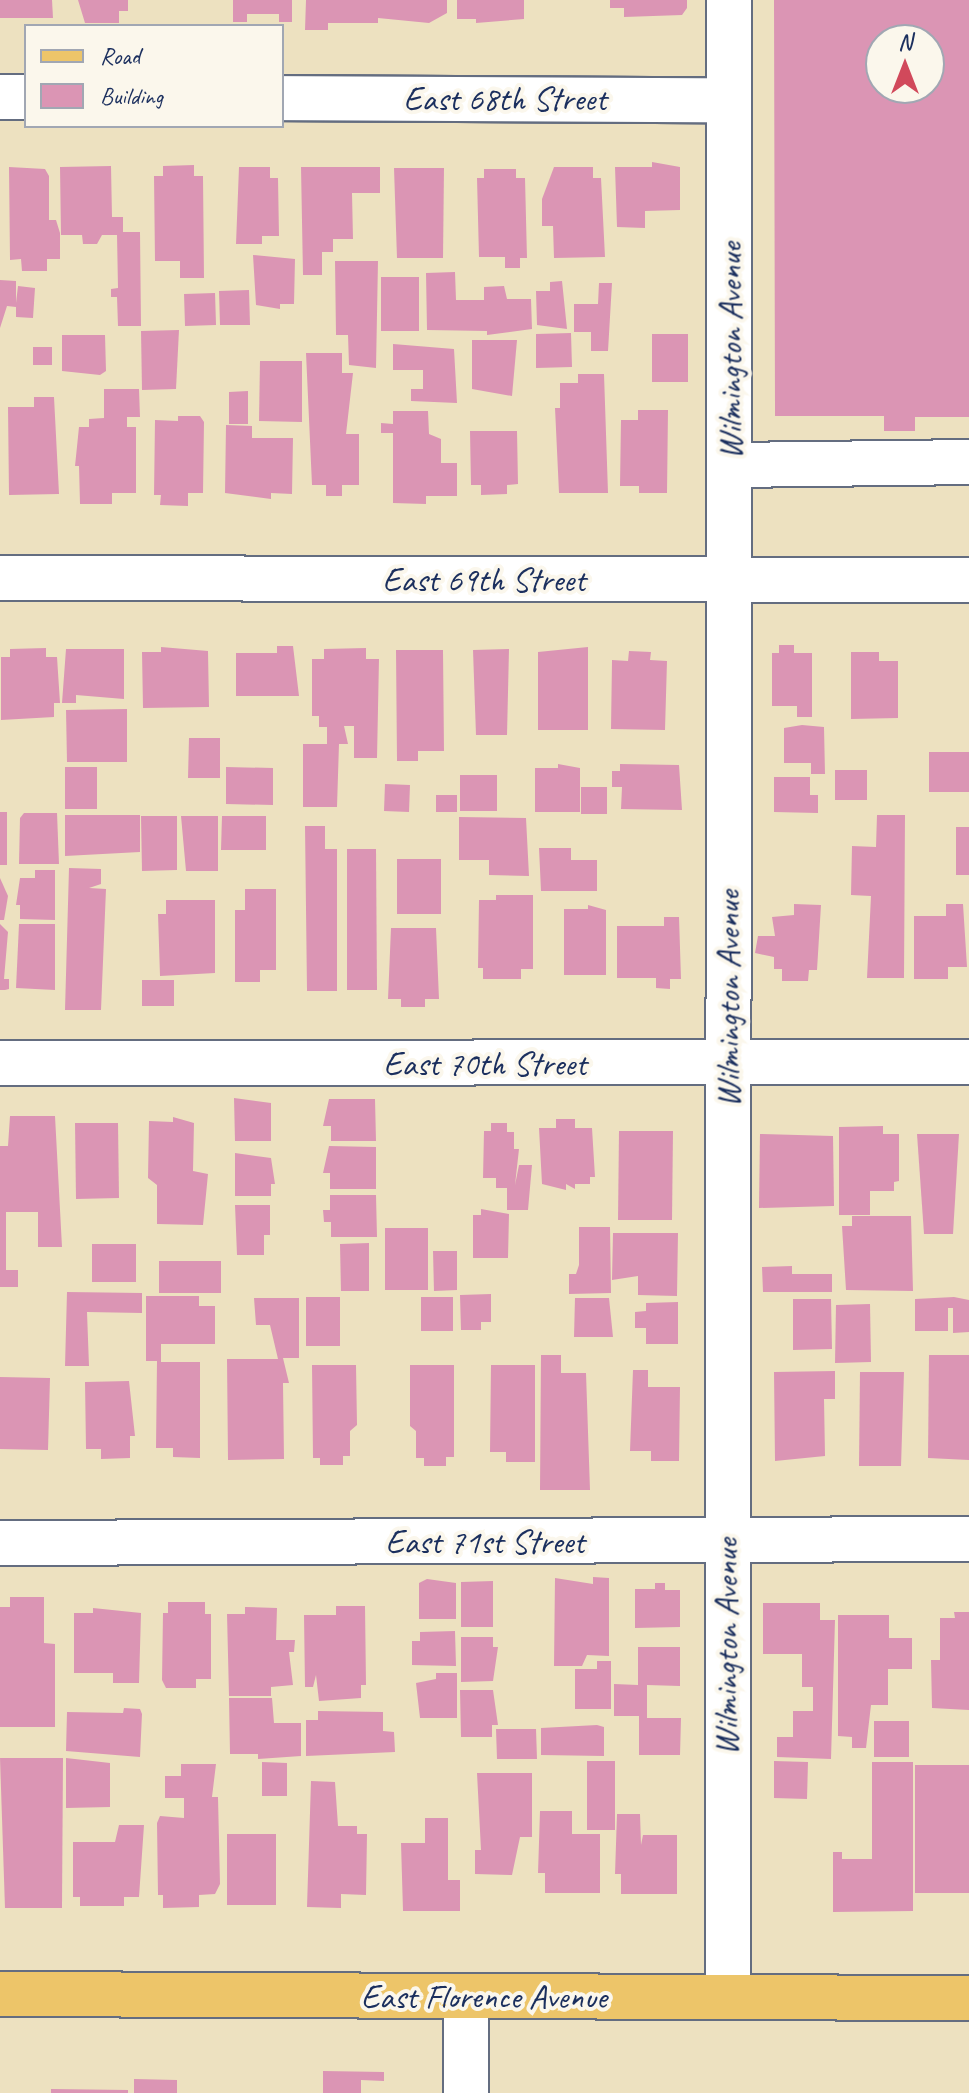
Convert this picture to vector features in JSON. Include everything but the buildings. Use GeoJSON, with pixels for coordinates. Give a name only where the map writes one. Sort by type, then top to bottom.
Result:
{"type":"FeatureCollection","features":[{"type":"Feature","properties":{"kind":"main road","name":"East Florence Avenue"},"geometry":{"type":"LineString","coordinates":[[0,1994],[969,1998]]}},
{"type":"Feature","properties":{"kind":"street","name":"Wilmington Avenue"},"geometry":{"type":"LineString","coordinates":[[728,1997],[729,0]]}},
{"type":"Feature","properties":{"kind":"street"},"geometry":{"type":"LineString","coordinates":[[0,97],[24,97]]}},
{"type":"Feature","properties":{"kind":"street","name":"East 68th Street"},"geometry":{"type":"LineString","coordinates":[[284,98],[729,100]]}},
{"type":"Feature","properties":{"kind":"street"},"geometry":{"type":"LineString","coordinates":[[730,465],[969,462]]}},
{"type":"Feature","properties":{"kind":"street","name":"East 69th Street"},"geometry":{"type":"LineString","coordinates":[[0,578],[969,580]]}},
{"type":"Feature","properties":{"kind":"street","name":"East 70th Street"},"geometry":{"type":"LineString","coordinates":[[0,1063],[728,1065],[969,1062]]}},
{"type":"Feature","properties":{"kind":"street","name":"East 71st Street"},"geometry":{"type":"LineString","coordinates":[[0,1543],[969,1539]]}},
{"type":"Feature","properties":{"kind":"street"},"geometry":{"type":"LineString","coordinates":[[466,1997],[466,2093]]}}]}
